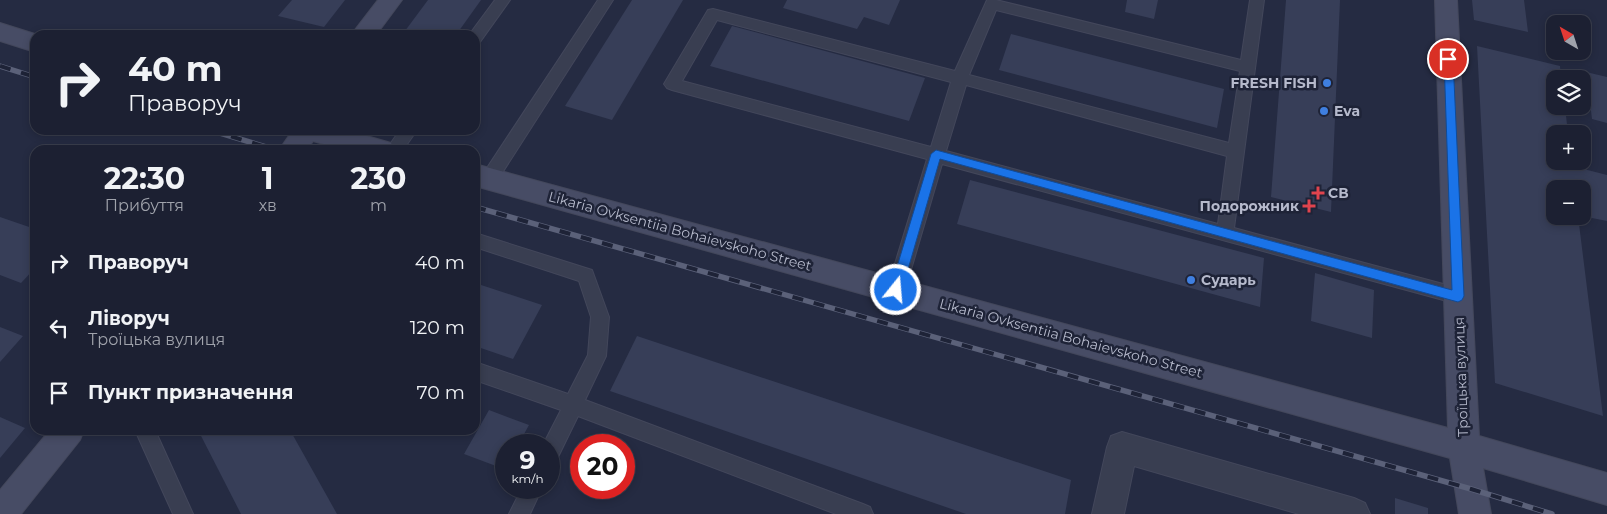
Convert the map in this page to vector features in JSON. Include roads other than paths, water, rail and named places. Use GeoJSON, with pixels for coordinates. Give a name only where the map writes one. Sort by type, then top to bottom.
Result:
{"type":"FeatureCollection","features":[{"type":"Feature","properties":{"kind":"street"},"geometry":{"type":"LineString","coordinates":[[367,30],[390,0]]}},
{"type":"Feature","properties":{"kind":"street","name":"Троїцька вулиця"},"geometry":{"type":"LineString","coordinates":[[1446,0],[1464,447],[1474,514]]}},
{"type":"Feature","properties":{"kind":"street"},"geometry":{"type":"LineString","coordinates":[[0,32],[30,41]]}},
{"type":"Feature","properties":{"kind":"street"},"geometry":{"type":"LineString","coordinates":[[296,145],[304,135]]}},
{"type":"Feature","properties":{"kind":"street"},"geometry":{"type":"LineString","coordinates":[[326,135],[364,145]]}},
{"type":"Feature","properties":{"kind":"street","name":"Likaria Ovksentiia Bohaievskoho Street"},"geometry":{"type":"LineString","coordinates":[[482,177],[1464,447],[1607,489]]}},
{"type":"Feature","properties":{"kind":"street"},"geometry":{"type":"LineString","coordinates":[[1,514],[65,435]]}},
{"type":"Feature","properties":{"kind":"street"},"geometry":{"type":"LineString","coordinates":[[1108,514],[1122,447],[1354,514]]}},
{"type":"Feature","properties":{"kind":"lane"},"geometry":{"type":"LineString","coordinates":[[480,31],[503,0]]}},
{"type":"Feature","properties":{"kind":"lane"},"geometry":{"type":"LineString","coordinates":[[482,177],[606,0]]}},
{"type":"Feature","properties":{"kind":"lane"},"geometry":{"type":"LineString","coordinates":[[1225,233],[1257,0]]}},
{"type":"Feature","properties":{"kind":"lane"},"geometry":{"type":"LineString","coordinates":[[896,290],[960,78],[991,4],[1248,67]]}},
{"type":"Feature","properties":{"kind":"lane"},"geometry":{"type":"LineString","coordinates":[[1237,152],[960,78],[716,7],[672,84],[1458,296]]}},
{"type":"Feature","properties":{"kind":"lane"},"geometry":{"type":"LineString","coordinates":[[480,242],[586,274],[600,317],[597,356],[559,434]]}},
{"type":"Feature","properties":{"kind":"lane"},"geometry":{"type":"LineString","coordinates":[[480,373],[573,405],[864,514]]}},
{"type":"Feature","properties":{"kind":"lane"},"geometry":{"type":"LineString","coordinates":[[147,435],[183,514]]}},
{"type":"Feature","properties":{"kind":"lane"},"geometry":{"type":"LineString","coordinates":[[519,514],[526,499]]}},
{"type":"Feature","properties":{"kind":"railway"},"geometry":{"type":"LineString","coordinates":[[0,66],[30,75]]}},
{"type":"Feature","properties":{"kind":"railway"},"geometry":{"type":"LineString","coordinates":[[226,135],[260,145]]}},
{"type":"Feature","properties":{"kind":"railway"},"geometry":{"type":"LineString","coordinates":[[480,208],[1471,489],[1552,514]]}},
{"type":"Feature","properties":{"kind":"place","name":"FRESH FISH"},"geometry":{"type":"Point","coordinates":[1327,83]}},
{"type":"Feature","properties":{"kind":"place","name":"Eva"},"geometry":{"type":"Point","coordinates":[1324,111]}},
{"type":"Feature","properties":{"kind":"place","name":"СВ"},"geometry":{"type":"Point","coordinates":[1318,193]}},
{"type":"Feature","properties":{"kind":"place","name":"Подорожник"},"geometry":{"type":"Point","coordinates":[1309,206]}},
{"type":"Feature","properties":{"kind":"place","name":"Сударь"},"geometry":{"type":"Point","coordinates":[1191,280]}}]}
